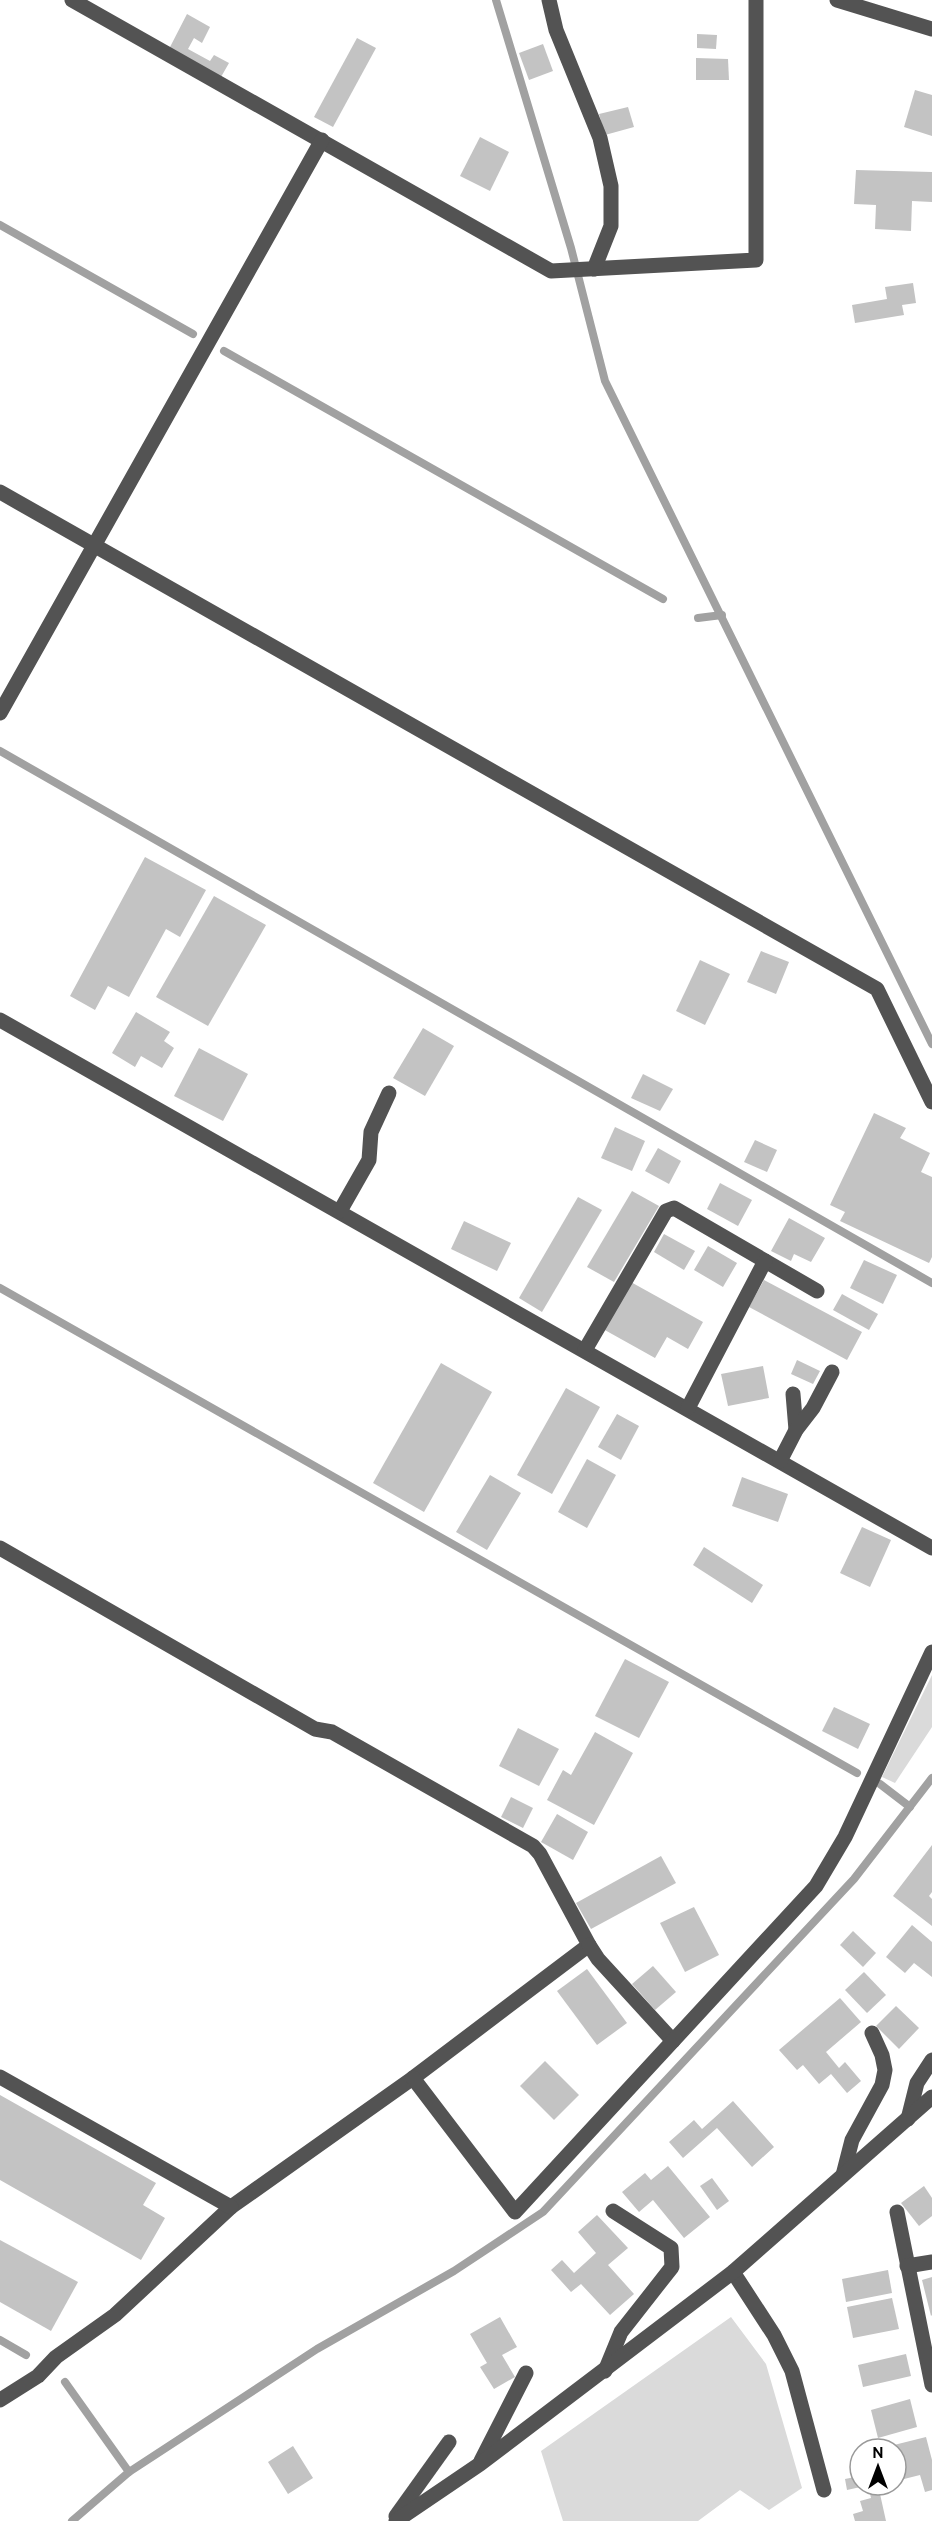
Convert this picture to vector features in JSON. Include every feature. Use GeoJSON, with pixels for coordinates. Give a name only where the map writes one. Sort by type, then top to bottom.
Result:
{"type":"FeatureCollection","features":[{"type":"Feature","properties":{"kind":"street"},"geometry":{"type":"LineString","coordinates":[[72,0],[551,271],[756,260],[756,0]]}},
{"type":"Feature","properties":{"kind":"street"},"geometry":{"type":"LineString","coordinates":[[549,0],[567,62],[600,138],[612,186],[611,226],[591,269]]}},
{"type":"Feature","properties":{"kind":"street"},"geometry":{"type":"LineString","coordinates":[[837,0],[932,29]]}},
{"type":"Feature","properties":{"kind":"street"},"geometry":{"type":"LineString","coordinates":[[0,713],[322,140]]}},
{"type":"Feature","properties":{"kind":"street"},"geometry":{"type":"LineString","coordinates":[[0,492],[877,989],[932,1102]]}},
{"type":"Feature","properties":{"kind":"street"},"geometry":{"type":"LineString","coordinates":[[0,1020],[932,1548]]}},
{"type":"Feature","properties":{"kind":"street"},"geometry":{"type":"LineString","coordinates":[[340,1211],[369,1160],[371,1132],[389,1093]]}},
{"type":"Feature","properties":{"kind":"street"},"geometry":{"type":"LineString","coordinates":[[585,1350],[666,1210],[674,1208],[817,1291]]}},
{"type":"Feature","properties":{"kind":"street"},"geometry":{"type":"LineString","coordinates":[[688,1408],[765,1261]]}},
{"type":"Feature","properties":{"kind":"street"},"geometry":{"type":"LineString","coordinates":[[780,1461],[796,1430],[813,1408],[832,1372]]}},
{"type":"Feature","properties":{"kind":"street"},"geometry":{"type":"LineString","coordinates":[[793,1394],[796,1430]]}},
{"type":"Feature","properties":{"kind":"street"},"geometry":{"type":"LineString","coordinates":[[0,1548],[315,1729],[332,1732],[533,1846],[540,1854],[598,1959],[673,2041]]}},
{"type":"Feature","properties":{"kind":"street"},"geometry":{"type":"LineString","coordinates":[[413,2078],[515,2212],[816,1886],[844,1837],[932,1652]]}},
{"type":"Feature","properties":{"kind":"street"},"geometry":{"type":"LineString","coordinates":[[0,2400],[39,2376],[56,2357],[115,2315],[231,2207],[413,2078],[589,1945]]}},
{"type":"Feature","properties":{"kind":"street"},"geometry":{"type":"LineString","coordinates":[[843,2175],[852,2140],[882,2085],[885,2070],[882,2055],[872,2033]]}},
{"type":"Feature","properties":{"kind":"street"},"geometry":{"type":"LineString","coordinates":[[908,2119],[917,2083],[932,2060]]}},
{"type":"Feature","properties":{"kind":"street"},"geometry":{"type":"LineString","coordinates":[[0,2077],[231,2207]]}},
{"type":"Feature","properties":{"kind":"street"},"geometry":{"type":"LineString","coordinates":[[395,2521],[480,2464],[733,2272],[932,2097]]}},
{"type":"Feature","properties":{"kind":"street"},"geometry":{"type":"LineString","coordinates":[[604,2372],[621,2332],[672,2267],[671,2248],[613,2211]]}},
{"type":"Feature","properties":{"kind":"street"},"geometry":{"type":"LineString","coordinates":[[897,2212],[931,2379]]}},
{"type":"Feature","properties":{"kind":"street"},"geometry":{"type":"LineString","coordinates":[[908,2266],[932,2262]]}},
{"type":"Feature","properties":{"kind":"street"},"geometry":{"type":"LineString","coordinates":[[733,2272],[774,2336],[792,2371],[824,2490]]}},
{"type":"Feature","properties":{"kind":"street"},"geometry":{"type":"LineString","coordinates":[[480,2464],[526,2373]]}},
{"type":"Feature","properties":{"kind":"street"},"geometry":{"type":"LineString","coordinates":[[395,2521],[449,2442]]}},
{"type":"Feature","properties":{"kind":"shaded area"},"geometry":{"type":"Polygon","coordinates":[[[932,1675],[932,1727],[895,1783],[882,1777],[932,1675]]]}},
{"type":"Feature","properties":{"kind":"shaded area"},"geometry":{"type":"Polygon","coordinates":[[[731,2317],[766,2364],[802,2488],[769,2510],[740,2490],[698,2521],[563,2521],[541,2451],[731,2317]]]}},
{"type":"Feature","properties":{"kind":"building"},"geometry":{"type":"Polygon","coordinates":[[[187,14],[210,27],[202,43],[194,38],[188,49],[210,61],[214,55],[229,63],[221,77],[169,49],[187,14]]]}},
{"type":"Feature","properties":{"kind":"building"},"geometry":{"type":"Polygon","coordinates":[[[697,34],[717,35],[716,49],[697,48],[697,34]]]}},
{"type":"Feature","properties":{"kind":"building"},"geometry":{"type":"Polygon","coordinates":[[[357,38],[376,48],[333,127],[314,117],[357,38]]]}},
{"type":"Feature","properties":{"kind":"building"},"geometry":{"type":"Polygon","coordinates":[[[543,44],[553,71],[529,80],[519,53],[543,44]]]}},
{"type":"Feature","properties":{"kind":"building"},"geometry":{"type":"Polygon","coordinates":[[[696,58],[728,59],[729,80],[696,80],[696,58]]]}},
{"type":"Feature","properties":{"kind":"building"},"geometry":{"type":"Polygon","coordinates":[[[915,90],[932,95],[932,136],[904,127],[915,90]]]}},
{"type":"Feature","properties":{"kind":"building"},"geometry":{"type":"Polygon","coordinates":[[[628,107],[634,127],[605,135],[599,114],[628,107]]]}},
{"type":"Feature","properties":{"kind":"building"},"geometry":{"type":"Polygon","coordinates":[[[480,137],[509,152],[490,191],[460,176],[480,137]]]}},
{"type":"Feature","properties":{"kind":"building"},"geometry":{"type":"Polygon","coordinates":[[[856,170],[932,172],[932,202],[912,201],[911,231],[875,229],[876,205],[854,204],[856,170]]]}},
{"type":"Feature","properties":{"kind":"building"},"geometry":{"type":"Polygon","coordinates":[[[913,283],[916,303],[902,305],[904,315],[855,323],[852,305],[887,299],[885,287],[913,283]]]}},
{"type":"Feature","properties":{"kind":"building"},"geometry":{"type":"Polygon","coordinates":[[[145,857],[206,890],[180,937],[166,929],[129,997],[108,986],[95,1010],[70,996],[145,857]]]}},
{"type":"Feature","properties":{"kind":"building"},"geometry":{"type":"Polygon","coordinates":[[[214,896],[266,925],[208,1026],[156,997],[214,896]]]}},
{"type":"Feature","properties":{"kind":"building"},"geometry":{"type":"Polygon","coordinates":[[[761,951],[789,962],[776,994],[747,982],[761,951]]]}},
{"type":"Feature","properties":{"kind":"building"},"geometry":{"type":"Polygon","coordinates":[[[700,960],[730,974],[705,1025],[676,1011],[700,960]]]}},
{"type":"Feature","properties":{"kind":"building"},"geometry":{"type":"Polygon","coordinates":[[[136,1012],[170,1032],[164,1041],[174,1048],[162,1068],[141,1056],[135,1067],[112,1053],[136,1012]]]}},
{"type":"Feature","properties":{"kind":"building"},"geometry":{"type":"Polygon","coordinates":[[[423,1028],[454,1046],[425,1096],[393,1078],[423,1028]]]}},
{"type":"Feature","properties":{"kind":"building"},"geometry":{"type":"Polygon","coordinates":[[[199,1048],[248,1074],[223,1121],[174,1096],[199,1048]]]}},
{"type":"Feature","properties":{"kind":"building"},"geometry":{"type":"Polygon","coordinates":[[[643,1074],[673,1089],[660,1111],[631,1098],[643,1074]]]}},
{"type":"Feature","properties":{"kind":"building"},"geometry":{"type":"Polygon","coordinates":[[[874,1113],[906,1128],[900,1138],[930,1153],[921,1172],[932,1177],[932,1257],[929,1263],[840,1221],[845,1212],[830,1205],[874,1113]]]}},
{"type":"Feature","properties":{"kind":"building"},"geometry":{"type":"Polygon","coordinates":[[[615,1127],[645,1141],[632,1171],[601,1158],[615,1127]]]}},
{"type":"Feature","properties":{"kind":"building"},"geometry":{"type":"Polygon","coordinates":[[[755,1140],[777,1150],[767,1172],[744,1162],[755,1140]]]}},
{"type":"Feature","properties":{"kind":"building"},"geometry":{"type":"Polygon","coordinates":[[[658,1148],[681,1161],[669,1184],[645,1171],[658,1148]]]}},
{"type":"Feature","properties":{"kind":"building"},"geometry":{"type":"Polygon","coordinates":[[[720,1183],[752,1200],[738,1226],[707,1209],[720,1183]]]}},
{"type":"Feature","properties":{"kind":"building"},"geometry":{"type":"Polygon","coordinates":[[[632,1191],[659,1206],[614,1282],[587,1267],[632,1191]]]}},
{"type":"Feature","properties":{"kind":"building"},"geometry":{"type":"Polygon","coordinates":[[[578,1197],[602,1210],[542,1312],[519,1298],[578,1197]]]}},
{"type":"Feature","properties":{"kind":"building"},"geometry":{"type":"Polygon","coordinates":[[[789,1218],[825,1238],[811,1262],[794,1254],[791,1261],[771,1251],[789,1218]]]}},
{"type":"Feature","properties":{"kind":"building"},"geometry":{"type":"Polygon","coordinates":[[[464,1221],[511,1243],[497,1271],[451,1249],[464,1221]]]}},
{"type":"Feature","properties":{"kind":"building"},"geometry":{"type":"Polygon","coordinates":[[[664,1234],[695,1251],[684,1270],[654,1252],[664,1234]]]}},
{"type":"Feature","properties":{"kind":"building"},"geometry":{"type":"Polygon","coordinates":[[[708,1246],[737,1263],[723,1287],[694,1270],[708,1246]]]}},
{"type":"Feature","properties":{"kind":"building"},"geometry":{"type":"Polygon","coordinates":[[[864,1260],[897,1275],[883,1304],[850,1288],[864,1260]]]}},
{"type":"Feature","properties":{"kind":"building"},"geometry":{"type":"Polygon","coordinates":[[[764,1280],[862,1332],[847,1360],[749,1307],[764,1280]]]}},
{"type":"Feature","properties":{"kind":"building"},"geometry":{"type":"Polygon","coordinates":[[[629,1281],[703,1322],[688,1349],[667,1337],[655,1358],[603,1329],[629,1281]]]}},
{"type":"Feature","properties":{"kind":"building"},"geometry":{"type":"Polygon","coordinates":[[[842,1294],[878,1314],[869,1330],[833,1310],[842,1294]]]}},
{"type":"Feature","properties":{"kind":"building"},"geometry":{"type":"Polygon","coordinates":[[[797,1360],[820,1371],[813,1384],[791,1374],[797,1360]]]}},
{"type":"Feature","properties":{"kind":"building"},"geometry":{"type":"Polygon","coordinates":[[[441,1363],[492,1392],[424,1512],[373,1483],[441,1363]]]}},
{"type":"Feature","properties":{"kind":"building"},"geometry":{"type":"Polygon","coordinates":[[[763,1366],[769,1398],[728,1406],[721,1374],[763,1366]]]}},
{"type":"Feature","properties":{"kind":"building"},"geometry":{"type":"Polygon","coordinates":[[[566,1388],[600,1407],[552,1494],[517,1475],[566,1388]]]}},
{"type":"Feature","properties":{"kind":"building"},"geometry":{"type":"Polygon","coordinates":[[[617,1414],[639,1426],[621,1460],[598,1447],[617,1414]]]}},
{"type":"Feature","properties":{"kind":"building"},"geometry":{"type":"Polygon","coordinates":[[[587,1459],[616,1475],[587,1528],[558,1512],[587,1459]]]}},
{"type":"Feature","properties":{"kind":"building"},"geometry":{"type":"Polygon","coordinates":[[[490,1475],[521,1493],[487,1550],[456,1532],[490,1475]]]}},
{"type":"Feature","properties":{"kind":"building"},"geometry":{"type":"Polygon","coordinates":[[[742,1477],[788,1494],[778,1522],[732,1506],[742,1477]]]}},
{"type":"Feature","properties":{"kind":"building"},"geometry":{"type":"Polygon","coordinates":[[[862,1527],[891,1540],[870,1587],[840,1573],[862,1527]]]}},
{"type":"Feature","properties":{"kind":"building"},"geometry":{"type":"Polygon","coordinates":[[[704,1547],[763,1585],[752,1603],[693,1565],[704,1547]]]}},
{"type":"Feature","properties":{"kind":"building"},"geometry":{"type":"Polygon","coordinates":[[[625,1659],[669,1682],[639,1738],[595,1716],[625,1659]]]}},
{"type":"Feature","properties":{"kind":"building"},"geometry":{"type":"Polygon","coordinates":[[[834,1707],[870,1724],[858,1749],[822,1731],[834,1707]]]}},
{"type":"Feature","properties":{"kind":"building"},"geometry":{"type":"Polygon","coordinates":[[[518,1728],[559,1749],[539,1786],[499,1766],[518,1728]]]}},
{"type":"Feature","properties":{"kind":"building"},"geometry":{"type":"Polygon","coordinates":[[[595,1732],[633,1753],[594,1825],[547,1800],[563,1770],[571,1775],[595,1732]]]}},
{"type":"Feature","properties":{"kind":"building"},"geometry":{"type":"Polygon","coordinates":[[[511,1797],[533,1808],[523,1828],[501,1817],[511,1797]]]}},
{"type":"Feature","properties":{"kind":"building"},"geometry":{"type":"Polygon","coordinates":[[[557,1814],[588,1832],[573,1860],[541,1842],[557,1814]]]}},
{"type":"Feature","properties":{"kind":"building"},"geometry":{"type":"Polygon","coordinates":[[[932,1845],[932,1892],[929,1896],[932,1899],[932,1926],[893,1896],[932,1845]]]}},
{"type":"Feature","properties":{"kind":"building"},"geometry":{"type":"Polygon","coordinates":[[[661,1856],[676,1883],[591,1929],[576,1903],[661,1856]]]}},
{"type":"Feature","properties":{"kind":"building"},"geometry":{"type":"Polygon","coordinates":[[[694,1907],[719,1955],[685,1972],[660,1923],[694,1907]]]}},
{"type":"Feature","properties":{"kind":"building"},"geometry":{"type":"Polygon","coordinates":[[[912,1925],[932,1942],[932,1977],[914,1963],[905,1973],[886,1957],[912,1925]]]}},
{"type":"Feature","properties":{"kind":"building"},"geometry":{"type":"Polygon","coordinates":[[[853,1931],[876,1953],[863,1967],[840,1945],[853,1931]]]}},
{"type":"Feature","properties":{"kind":"building"},"geometry":{"type":"Polygon","coordinates":[[[653,1966],[676,1992],[655,2010],[632,1984],[653,1966]]]}},
{"type":"Feature","properties":{"kind":"building"},"geometry":{"type":"Polygon","coordinates":[[[587,1969],[627,2023],[597,2045],[557,1991],[587,1969]]]}},
{"type":"Feature","properties":{"kind":"building"},"geometry":{"type":"Polygon","coordinates":[[[864,1972],[886,1995],[867,2013],[845,1990],[864,1972]]]}},
{"type":"Feature","properties":{"kind":"building"},"geometry":{"type":"Polygon","coordinates":[[[840,1998],[861,2022],[826,2052],[839,2068],[845,2062],[861,2081],[847,2093],[831,2074],[819,2084],[803,2065],[797,2070],[779,2050],[840,1998]]]}},
{"type":"Feature","properties":{"kind":"building"},"geometry":{"type":"Polygon","coordinates":[[[896,2006],[919,2028],[899,2049],[876,2026],[896,2006]]]}},
{"type":"Feature","properties":{"kind":"building"},"geometry":{"type":"Polygon","coordinates":[[[545,2061],[579,2095],[554,2120],[520,2086],[545,2061]]]}},
{"type":"Feature","properties":{"kind":"building"},"geometry":{"type":"Polygon","coordinates":[[[0,2095],[156,2183],[143,2205],[165,2218],[141,2260],[0,2180],[0,2095]]]}},
{"type":"Feature","properties":{"kind":"building"},"geometry":{"type":"Polygon","coordinates":[[[733,2101],[774,2147],[752,2167],[717,2128],[683,2158],[669,2142],[694,2120],[702,2129],[733,2101]]]}},
{"type":"Feature","properties":{"kind":"building"},"geometry":{"type":"Polygon","coordinates":[[[668,2166],[710,2217],[684,2238],[653,2200],[639,2212],[622,2192],[645,2173],[651,2180],[668,2166]]]}},
{"type":"Feature","properties":{"kind":"building"},"geometry":{"type":"Polygon","coordinates":[[[712,2178],[729,2201],[717,2210],[700,2186],[712,2178]]]}},
{"type":"Feature","properties":{"kind":"building"},"geometry":{"type":"Polygon","coordinates":[[[924,2186],[932,2198],[932,2216],[919,2226],[901,2203],[924,2186]]]}},
{"type":"Feature","properties":{"kind":"building"},"geometry":{"type":"Polygon","coordinates":[[[597,2215],[628,2248],[608,2265],[634,2294],[610,2315],[581,2284],[571,2292],[551,2270],[562,2260],[574,2273],[596,2253],[578,2232],[597,2215]]]}},
{"type":"Feature","properties":{"kind":"building"},"geometry":{"type":"Polygon","coordinates":[[[0,2240],[78,2282],[51,2331],[0,2302],[0,2240]]]}},
{"type":"Feature","properties":{"kind":"building"},"geometry":{"type":"Polygon","coordinates":[[[888,2270],[892,2293],[846,2302],[842,2279],[888,2270]]]}},
{"type":"Feature","properties":{"kind":"building"},"geometry":{"type":"Polygon","coordinates":[[[932,2277],[932,2315],[931,2316],[922,2280],[932,2277]]]}},
{"type":"Feature","properties":{"kind":"building"},"geometry":{"type":"Polygon","coordinates":[[[892,2298],[899,2329],[853,2338],[847,2307],[892,2298]]]}},
{"type":"Feature","properties":{"kind":"building"},"geometry":{"type":"Polygon","coordinates":[[[500,2317],[517,2347],[502,2355],[515,2377],[494,2389],[480,2367],[487,2363],[470,2334],[500,2317]]]}},
{"type":"Feature","properties":{"kind":"building"},"geometry":{"type":"Polygon","coordinates":[[[906,2354],[911,2376],[863,2387],[858,2365],[906,2354]]]}},
{"type":"Feature","properties":{"kind":"building"},"geometry":{"type":"Polygon","coordinates":[[[910,2399],[917,2427],[878,2437],[871,2410],[910,2399]]]}},
{"type":"Feature","properties":{"kind":"building"},"geometry":{"type":"Polygon","coordinates":[[[926,2437],[932,2460],[932,2490],[925,2492],[920,2475],[908,2478],[908,2442],[926,2437]]]}},
{"type":"Feature","properties":{"kind":"building"},"geometry":{"type":"Polygon","coordinates":[[[293,2446],[313,2478],[288,2494],[268,2462],[293,2446]]]}},
{"type":"Feature","properties":{"kind":"building"},"geometry":{"type":"Polygon","coordinates":[[[848,2478],[848,2490],[847,2490],[845,2479],[848,2478]]]}},
{"type":"Feature","properties":{"kind":"building"},"geometry":{"type":"Polygon","coordinates":[[[881,2497],[886,2521],[855,2521],[853,2514],[863,2511],[860,2501],[881,2497]]]}},
{"type":"Feature","properties":{"kind":"waterway"},"geometry":{"type":"LineString","coordinates":[[496,0],[571,248],[605,381],[932,1044]]}},
{"type":"Feature","properties":{"kind":"waterway"},"geometry":{"type":"LineString","coordinates":[[0,225],[193,334]]}},
{"type":"Feature","properties":{"kind":"waterway"},"geometry":{"type":"LineString","coordinates":[[224,351],[663,599]]}},
{"type":"Feature","properties":{"kind":"waterway"},"geometry":{"type":"LineString","coordinates":[[698,618],[722,615]]}},
{"type":"Feature","properties":{"kind":"waterway"},"geometry":{"type":"LineString","coordinates":[[0,751],[932,1283]]}},
{"type":"Feature","properties":{"kind":"waterway"},"geometry":{"type":"LineString","coordinates":[[0,1288],[857,1773]]}},
{"type":"Feature","properties":{"kind":"waterway"},"geometry":{"type":"LineString","coordinates":[[72,2521],[129,2472],[317,2349],[454,2271],[543,2212],[854,1879],[932,1778]]}},
{"type":"Feature","properties":{"kind":"waterway"},"geometry":{"type":"LineString","coordinates":[[880,1784],[910,1807]]}},
{"type":"Feature","properties":{"kind":"waterway"},"geometry":{"type":"LineString","coordinates":[[0,2340],[26,2355]]}},
{"type":"Feature","properties":{"kind":"waterway"},"geometry":{"type":"LineString","coordinates":[[65,2382],[129,2472]]}}]}
